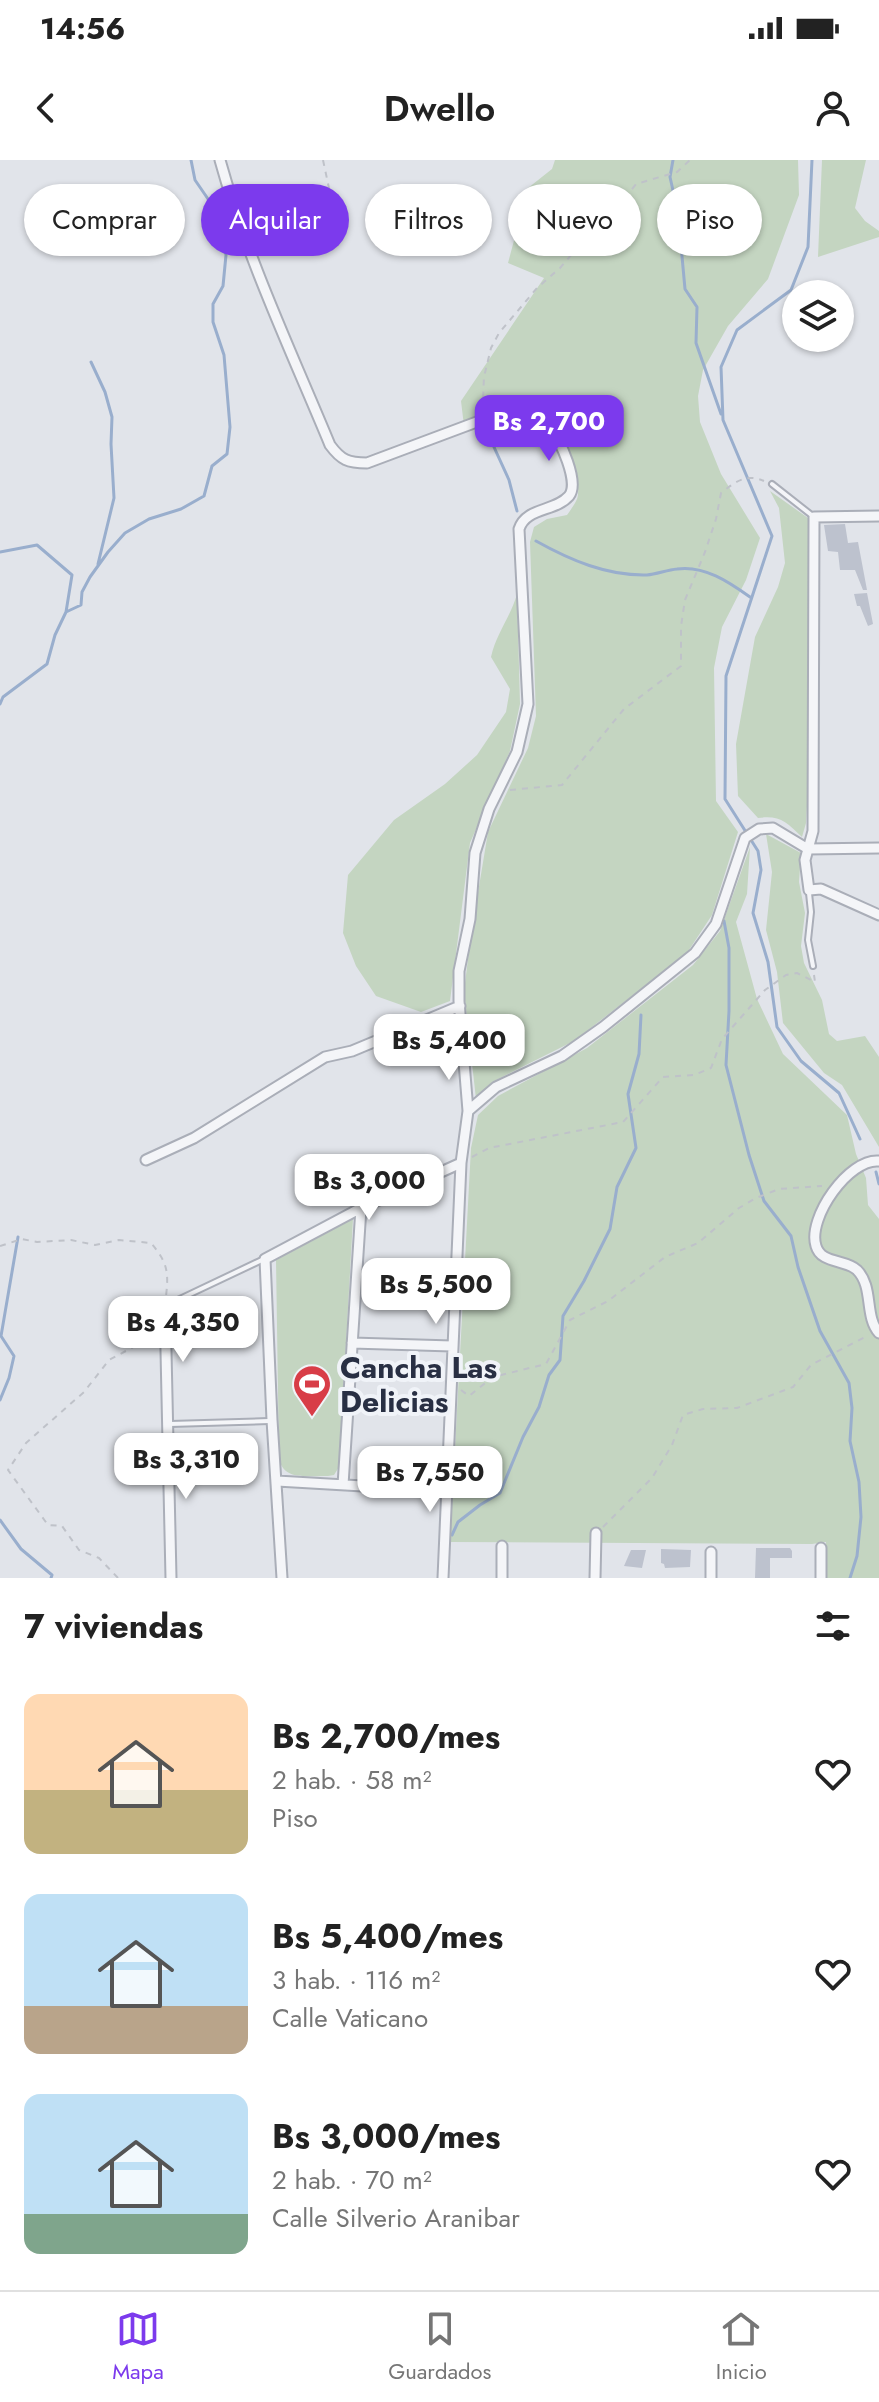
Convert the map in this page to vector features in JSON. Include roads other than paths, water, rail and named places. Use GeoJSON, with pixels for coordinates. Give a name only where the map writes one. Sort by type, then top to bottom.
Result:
{"type":"FeatureCollection","features":[{"type":"Feature","properties":{"kind":"street"},"geometry":{"type":"LineString","coordinates":[[220,160],[258,272],[330,445],[339,457],[349,463],[367,463],[498,414],[519,412],[535,417],[548,426],[561,444],[573,484],[572,494],[531,514],[522,521],[519,529],[528,704],[517,752],[497,792],[475,853],[470,919],[459,971],[468,1111],[461,1163],[443,1578]]}},
{"type":"Feature","properties":{"kind":"street"},"geometry":{"type":"LineString","coordinates":[[879,516],[814,517],[813,831],[805,860],[809,890],[821,889],[879,915]]}},
{"type":"Feature","properties":{"kind":"street"},"geometry":{"type":"LineString","coordinates":[[468,1111],[496,1087],[562,1056],[695,953],[716,924],[745,838],[759,829],[773,828],[808,849],[879,848]]}},
{"type":"Feature","properties":{"kind":"street"},"geometry":{"type":"LineString","coordinates":[[146,1160],[194,1138],[325,1057],[352,1051],[460,1006]]}},
{"type":"Feature","properties":{"kind":"street"},"geometry":{"type":"LineString","coordinates":[[878,1333],[873,1324],[865,1285],[856,1270],[824,1257],[816,1249],[814,1231],[817,1219],[838,1186],[858,1165],[879,1161]]}},
{"type":"Feature","properties":{"kind":"street"},"geometry":{"type":"LineString","coordinates":[[282,1578],[265,1259],[361,1208],[461,1163]]}},
{"type":"Feature","properties":{"kind":"street"},"geometry":{"type":"LineString","coordinates":[[343,1485],[361,1208]]}},
{"type":"Feature","properties":{"kind":"street"},"geometry":{"type":"LineString","coordinates":[[165,1306],[171,1578]]}},
{"type":"Feature","properties":{"kind":"street"},"geometry":{"type":"LineString","coordinates":[[352,1343],[452,1346]]}},
{"type":"Feature","properties":{"kind":"street"},"geometry":{"type":"LineString","coordinates":[[277,1481],[448,1491]]}},
{"type":"Feature","properties":{"kind":"street"},"geometry":{"type":"LineString","coordinates":[[595,1578],[596,1533]]}},
{"type":"Feature","properties":{"kind":"street"},"geometry":{"type":"LineString","coordinates":[[502,1546],[502,1578]]}},
{"type":"Feature","properties":{"kind":"street"},"geometry":{"type":"LineString","coordinates":[[821,1548],[821,1578]]}},
{"type":"Feature","properties":{"kind":"street"},"geometry":{"type":"LineString","coordinates":[[711,1552],[711,1578]]}},
{"type":"Feature","properties":{"kind":"lane"},"geometry":{"type":"LineString","coordinates":[[772,484],[814,517]]}},
{"type":"Feature","properties":{"kind":"lane"},"geometry":{"type":"LineString","coordinates":[[809,890],[811,912],[808,940],[813,966]]}},
{"type":"Feature","properties":{"kind":"lane"},"geometry":{"type":"LineString","coordinates":[[165,1306],[265,1259]]}},
{"type":"Feature","properties":{"kind":"lane"},"geometry":{"type":"LineString","coordinates":[[168,1424],[272,1420]]}},
{"type":"Feature","properties":{"kind":"waterway"},"geometry":{"type":"LineString","coordinates":[[66,612],[81,605],[82,592],[90,577],[125,533],[149,519],[181,509],[204,496],[212,466],[227,454],[230,427],[224,355],[213,322],[213,304],[223,286],[226,255],[219,215],[195,180],[191,160]]}},
{"type":"Feature","properties":{"kind":"waterway"},"geometry":{"type":"LineString","coordinates":[[673,160],[670,177],[678,213],[685,289],[697,307],[696,343],[721,414]]}},
{"type":"Feature","properties":{"kind":"waterway"},"geometry":{"type":"LineString","coordinates":[[812,160],[808,247],[791,290],[737,330],[721,367],[723,420],[772,536],[726,676],[725,799],[758,851],[761,870],[753,913],[768,962],[777,1027],[801,1061],[839,1093],[860,1139]]}},
{"type":"Feature","properties":{"kind":"waterway"},"geometry":{"type":"LineString","coordinates":[[91,362],[112,417],[114,498],[98,564]]}},
{"type":"Feature","properties":{"kind":"waterway"},"geometry":{"type":"LineString","coordinates":[[488,434],[509,480],[517,511]]}},
{"type":"Feature","properties":{"kind":"waterway"},"geometry":{"type":"LineString","coordinates":[[536,541],[576,560],[618,573],[647,575],[687,568],[706,572],[725,580],[750,597]]}},
{"type":"Feature","properties":{"kind":"waterway"},"geometry":{"type":"LineString","coordinates":[[0,552],[37,545],[72,575],[66,612],[55,635],[47,664],[3,697],[0,704]]}},
{"type":"Feature","properties":{"kind":"waterway"},"geometry":{"type":"LineString","coordinates":[[724,921],[729,948],[726,1065],[749,1155],[764,1201],[791,1236],[820,1331],[849,1383],[852,1408],[850,1441],[859,1482],[861,1517],[857,1556],[850,1578]]}},
{"type":"Feature","properties":{"kind":"waterway"},"geometry":{"type":"LineString","coordinates":[[452,1535],[458,1522],[500,1493],[539,1407],[549,1375],[560,1360],[563,1316],[610,1229],[617,1187],[636,1148],[628,1094],[639,1054],[641,1015]]}},
{"type":"Feature","properties":{"kind":"waterway"},"geometry":{"type":"LineString","coordinates":[[876,1172],[879,1184]]}},
{"type":"Feature","properties":{"kind":"waterway"},"geometry":{"type":"LineString","coordinates":[[0,1400],[14,1356],[1,1336],[18,1237]]}},
{"type":"Feature","properties":{"kind":"waterway"},"geometry":{"type":"LineString","coordinates":[[0,1520],[21,1549],[52,1575],[51,1578]]}},
{"type":"Feature","properties":{"kind":"place","name":"Cancha Las Delicias"},"geometry":{"type":"Point","coordinates":[312,1418]}}]}
